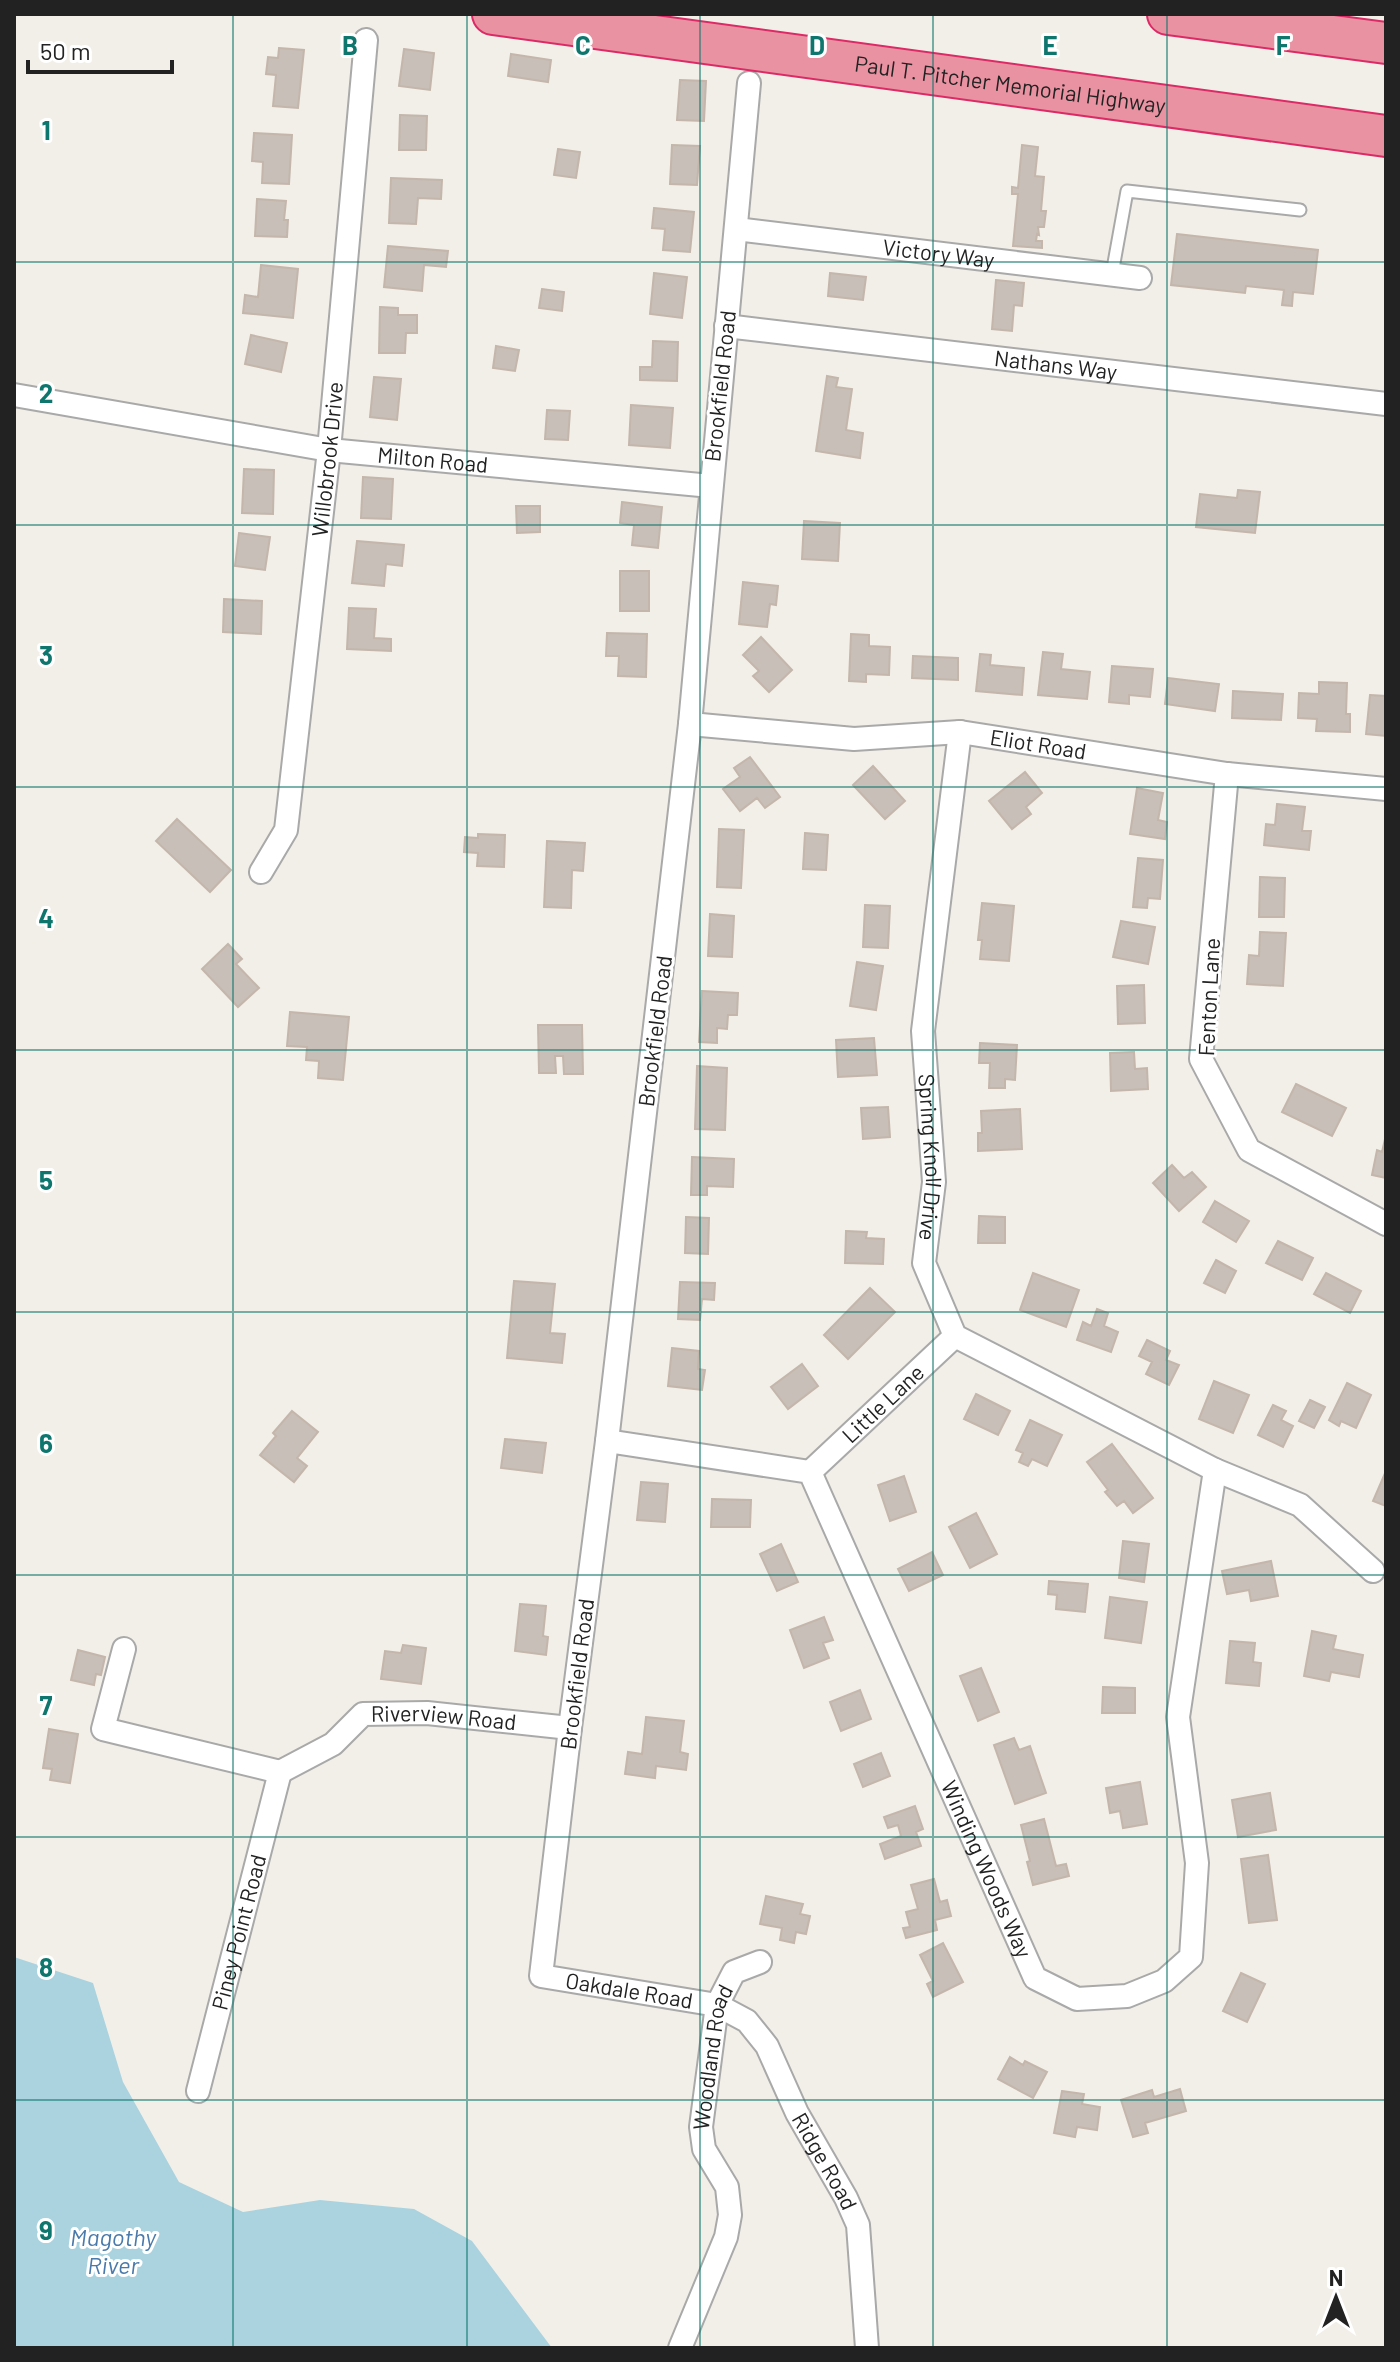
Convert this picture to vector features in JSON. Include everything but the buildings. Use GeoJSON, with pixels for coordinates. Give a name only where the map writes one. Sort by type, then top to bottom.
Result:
{"type":"FeatureCollection","features":[{"type":"Feature","properties":{"kind":"highway","name":"Paul T. Pitcher Memorial Highway"},"geometry":{"type":"LineString","coordinates":[[493,14],[1386,136]]}},
{"type":"Feature","properties":{"kind":"highway"},"geometry":{"type":"LineString","coordinates":[[1168,14],[1386,41]]}},
{"type":"Feature","properties":{"kind":"street","name":"Willobrook Drive"},"geometry":{"type":"LineString","coordinates":[[261,872],[286,830],[329,450],[366,40]]}},
{"type":"Feature","properties":{"kind":"street","name":"Brookfield Road"},"geometry":{"type":"LineString","coordinates":[[541,1976],[690,724],[749,83]]}},
{"type":"Feature","properties":{"kind":"street","name":"Victory Way"},"geometry":{"type":"LineString","coordinates":[[736,229],[1140,278]]}},
{"type":"Feature","properties":{"kind":"street","name":"Nathans Way"},"geometry":{"type":"LineString","coordinates":[[726,326],[1386,404]]}},
{"type":"Feature","properties":{"kind":"street","name":"Milton Road"},"geometry":{"type":"LineString","coordinates":[[14,395],[329,450],[711,486]]}},
{"type":"Feature","properties":{"kind":"street","name":"Eliot Road"},"geometry":{"type":"LineString","coordinates":[[690,724],[854,739],[960,732],[1227,774],[1386,789]]}},
{"type":"Feature","properties":{"kind":"street","name":"Spring Knoll Drive"},"geometry":{"type":"LineString","coordinates":[[955,1336],[924,1263],[934,1182],[923,1031],[960,732]]}},
{"type":"Feature","properties":{"kind":"street","name":"Fenton Lane"},"geometry":{"type":"LineString","coordinates":[[1227,774],[1201,1059],[1249,1150],[1386,1224]]}},
{"type":"Feature","properties":{"kind":"street"},"geometry":{"type":"LineString","coordinates":[[955,1336],[1215,1470],[1300,1505],[1373,1571]]}},
{"type":"Feature","properties":{"kind":"street","name":"Little Lane"},"geometry":{"type":"LineString","coordinates":[[810,1472],[955,1336]]}},
{"type":"Feature","properties":{"kind":"street"},"geometry":{"type":"LineString","coordinates":[[607,1441],[810,1472]]}},
{"type":"Feature","properties":{"kind":"street","name":"Winding Woods Way"},"geometry":{"type":"LineString","coordinates":[[810,1472],[1035,1978],[1077,1999],[1127,1996],[1164,1981],[1191,1957],[1197,1863],[1178,1717],[1215,1470]]}},
{"type":"Feature","properties":{"kind":"street"},"geometry":{"type":"LineString","coordinates":[[124,1649],[103,1729],[280,1772]]}},
{"type":"Feature","properties":{"kind":"street","name":"Riverview Road"},"geometry":{"type":"LineString","coordinates":[[280,1772],[333,1744],[363,1714],[427,1713],[570,1728]]}},
{"type":"Feature","properties":{"kind":"street","name":"Piney Point Road"},"geometry":{"type":"LineString","coordinates":[[198,2091],[280,1772]]}},
{"type":"Feature","properties":{"kind":"street","name":"Woodland Road"},"geometry":{"type":"LineString","coordinates":[[680,2348],[726,2237],[730,2215],[727,2187],[704,2149],[701,2127],[717,2005],[734,1972],[760,1962]]}},
{"type":"Feature","properties":{"kind":"street","name":"Oakdale Road"},"geometry":{"type":"LineString","coordinates":[[541,1976],[717,2005]]}},
{"type":"Feature","properties":{"kind":"street","name":"Ridge Road"},"geometry":{"type":"LineString","coordinates":[[717,2005],[747,2021],[767,2046],[797,2113],[858,2225],[867,2348]]}},
{"type":"Feature","properties":{"kind":"lane"},"geometry":{"type":"LineString","coordinates":[[1112,274],[1127,191],[1300,210]]}},
{"type":"Feature","properties":{"kind":"water","name":"Magothy River"},"geometry":{"type":"Polygon","coordinates":[[[14,1957],[93,1983],[123,2082],[179,2182],[243,2212],[320,2200],[414,2209],[472,2241],[552,2348],[14,2348],[14,1957]]]}}]}
